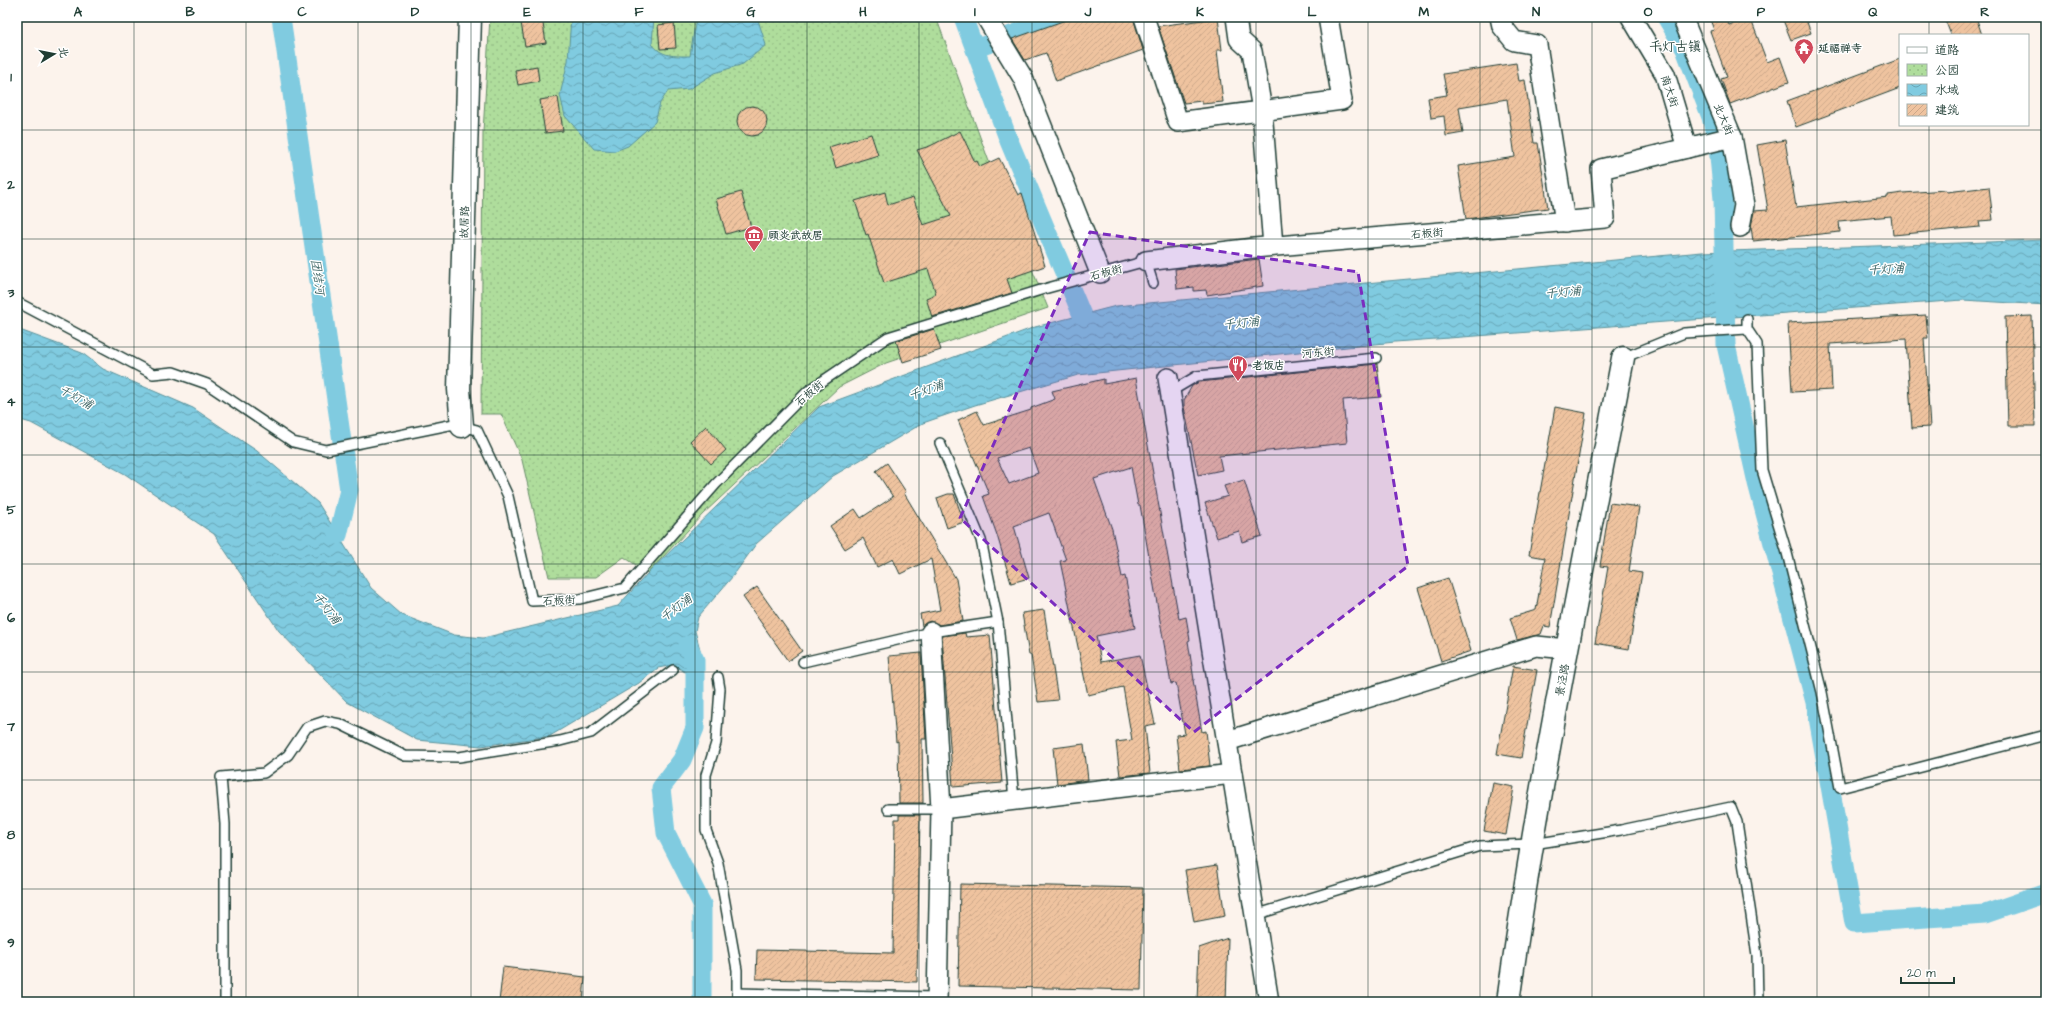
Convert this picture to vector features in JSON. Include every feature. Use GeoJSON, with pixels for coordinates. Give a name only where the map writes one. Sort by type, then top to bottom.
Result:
{"type":"FeatureCollection","features":[{"type":"Feature","properties":{"kind":"street","name":"故居路"},"geometry":{"type":"LineString","coordinates":[[462,426],[459,389],[470,17]]}},
{"type":"Feature","properties":{"kind":"street"},"geometry":{"type":"LineString","coordinates":[[1144,17],[1178,122],[1342,100],[1328,17]]}},
{"type":"Feature","properties":{"kind":"street"},"geometry":{"type":"LineString","coordinates":[[1236,17],[1240,39],[1252,51],[1262,110],[1273,246]]}},
{"type":"Feature","properties":{"kind":"street"},"geometry":{"type":"LineString","coordinates":[[1500,17],[1502,26],[1514,41],[1537,45],[1565,222]]}},
{"type":"Feature","properties":{"kind":"street","name":"南大街"},"geometry":{"type":"LineString","coordinates":[[1631,17],[1665,74],[1687,148]]}},
{"type":"Feature","properties":{"kind":"street","name":"北大街"},"geometry":{"type":"LineString","coordinates":[[1682,17],[1732,137],[1744,205],[1740,227]]}},
{"type":"Feature","properties":{"kind":"street"},"geometry":{"type":"LineString","coordinates":[[995,32],[1023,78],[1094,275]]}},
{"type":"Feature","properties":{"kind":"street","name":"石板街"},"geometry":{"type":"LineString","coordinates":[[1146,261],[1273,246],[1605,218],[1601,170],[1732,137]]}},
{"type":"Feature","properties":{"kind":"street","name":"景泾路"},"geometry":{"type":"LineString","coordinates":[[1508,1002],[1533,844],[1567,649],[1623,358]]}},
{"type":"Feature","properties":{"kind":"street"},"geometry":{"type":"LineString","coordinates":[[1169,385],[1269,1002]]}},
{"type":"Feature","properties":{"kind":"street"},"geometry":{"type":"LineString","coordinates":[[931,632],[941,809],[937,1000]]}},
{"type":"Feature","properties":{"kind":"street"},"geometry":{"type":"LineString","coordinates":[[1227,741],[1536,646],[1567,649]]}},
{"type":"Feature","properties":{"kind":"street"},"geometry":{"type":"LineString","coordinates":[[941,809],[1232,774]]}},
{"type":"Feature","properties":{"kind":"lane"},"geometry":{"type":"LineString","coordinates":[[1146,261],[1153,283]]}},
{"type":"Feature","properties":{"kind":"lane","name":"石板街"},"geometry":{"type":"LineString","coordinates":[[462,426],[477,430],[508,496],[532,601],[580,599],[629,587],[635,574],[716,484],[808,391],[888,337],[1056,285],[1146,261]]}},
{"type":"Feature","properties":{"kind":"lane"},"geometry":{"type":"LineString","coordinates":[[17,302],[153,374],[173,372],[207,384],[293,442],[326,450],[454,424],[462,426]]}},
{"type":"Feature","properties":{"kind":"lane"},"geometry":{"type":"LineString","coordinates":[[1748,319],[1747,330],[1757,344],[1762,470],[1787,553],[1822,692],[1840,788],[2046,735]]}},
{"type":"Feature","properties":{"kind":"lane"},"geometry":{"type":"LineString","coordinates":[[1623,358],[1684,333],[1747,330]]}},
{"type":"Feature","properties":{"kind":"lane","name":"河东街"},"geometry":{"type":"LineString","coordinates":[[1169,385],[1197,376],[1376,358]]}},
{"type":"Feature","properties":{"kind":"lane"},"geometry":{"type":"LineString","coordinates":[[940,443],[981,540],[998,622],[1014,800]]}},
{"type":"Feature","properties":{"kind":"lane"},"geometry":{"type":"LineString","coordinates":[[803,662],[931,632],[998,622]]}},
{"type":"Feature","properties":{"kind":"lane"},"geometry":{"type":"LineString","coordinates":[[226,1002],[225,824],[221,777],[264,773],[288,754],[307,727],[325,720],[340,724],[405,756],[460,757],[560,742],[591,733],[673,670]]}},
{"type":"Feature","properties":{"kind":"lane"},"geometry":{"type":"LineString","coordinates":[[718,678],[720,689],[716,743],[706,775],[706,830],[718,863],[737,970],[737,998],[937,1000]]}},
{"type":"Feature","properties":{"kind":"lane"},"geometry":{"type":"LineString","coordinates":[[1255,915],[1480,846],[1533,844],[1621,830],[1731,807],[1737,822],[1757,955],[1758,1002]]}},
{"type":"Feature","properties":{"kind":"lane"},"geometry":{"type":"LineString","coordinates":[[888,809],[941,809]]}},
{"type":"Feature","properties":{"kind":"highlighted area"},"geometry":{"type":"Polygon","coordinates":[[[1090,232],[1358,272],[1408,566],[1194,732],[960,518],[1090,232]]]}},
{"type":"Feature","properties":{"kind":"green space","name":"顾炎武故居"},"geometry":{"type":"Polygon","coordinates":[[[490,17],[936,17],[1002,197],[1048,308],[886,363],[839,387],[703,514],[648,573],[624,557],[596,577],[549,577],[522,460],[501,414],[481,414],[483,132],[490,17]]]}},
{"type":"Feature","properties":{"kind":"water"},"geometry":{"type":"Polygon","coordinates":[[[571,17],[654,17],[652,44],[664,54],[674,56],[690,56],[696,18],[757,17],[766,45],[743,64],[715,73],[689,89],[668,91],[660,103],[655,122],[628,146],[615,151],[594,149],[565,116],[560,95],[568,61],[571,17]]]}},
{"type":"Feature","properties":{"kind":"water","name":"千灯浦"},"geometry":{"type":"Polygon","coordinates":[[[2046,240],[2046,305],[1963,300],[1395,342],[1078,375],[975,405],[923,423],[833,476],[756,544],[733,576],[698,617],[695,631],[702,657],[693,670],[685,672],[674,665],[658,668],[639,683],[550,736],[481,746],[417,740],[347,702],[279,631],[214,534],[125,474],[31,423],[17,419],[17,329],[82,353],[103,369],[193,408],[257,451],[318,503],[371,588],[402,615],[454,635],[483,638],[618,606],[648,573],[819,407],[1035,327],[1116,306],[1702,252],[2046,240]]]}},
{"type":"Feature","properties":{"kind":"building"},"geometry":{"type":"Polygon","coordinates":[[[520,17],[542,17],[546,43],[525,46],[520,17]]]}},
{"type":"Feature","properties":{"kind":"building"},"geometry":{"type":"Polygon","coordinates":[[[1074,17],[1133,17],[1143,50],[1056,81],[1046,53],[1025,60],[1012,39],[1074,17]]]}},
{"type":"Feature","properties":{"kind":"building"},"geometry":{"type":"Polygon","coordinates":[[[1709,17],[1726,17],[1729,25],[1750,17],[1767,62],[1780,57],[1789,82],[1730,104],[1721,79],[1727,77],[1710,31],[1714,30],[1709,17]]]}},
{"type":"Feature","properties":{"kind":"building"},"geometry":{"type":"Polygon","coordinates":[[[1790,17],[1805,17],[1811,33],[1791,40],[1783,20],[1790,17]]]}},
{"type":"Feature","properties":{"kind":"building"},"geometry":{"type":"Polygon","coordinates":[[[1944,17],[1976,17],[1982,34],[1951,34],[1944,17]]]}},
{"type":"Feature","properties":{"kind":"building"},"geometry":{"type":"Polygon","coordinates":[[[1218,18],[1222,50],[1217,50],[1223,102],[1202,104],[1202,101],[1184,103],[1158,26],[1218,18]]]}},
{"type":"Feature","properties":{"kind":"building"},"geometry":{"type":"Polygon","coordinates":[[[674,23],[676,48],[660,49],[658,25],[674,23]]]}},
{"type":"Feature","properties":{"kind":"building"},"geometry":{"type":"Polygon","coordinates":[[[1899,59],[1899,88],[1796,127],[1787,101],[1899,59]]]}},
{"type":"Feature","properties":{"kind":"building"},"geometry":{"type":"Polygon","coordinates":[[[1516,63],[1519,81],[1525,80],[1534,143],[1538,143],[1548,208],[1466,219],[1458,166],[1515,157],[1507,99],[1459,107],[1463,133],[1446,136],[1444,116],[1431,118],[1428,98],[1447,95],[1443,74],[1516,63]]]}},
{"type":"Feature","properties":{"kind":"building"},"geometry":{"type":"Polygon","coordinates":[[[537,66],[539,81],[518,85],[515,70],[537,66]]]}},
{"type":"Feature","properties":{"kind":"building"},"geometry":{"type":"Polygon","coordinates":[[[558,97],[563,131],[545,133],[540,100],[558,97]]]}},
{"type":"Feature","properties":{"kind":"building"},"geometry":{"type":"Polygon","coordinates":[[[752,106],[762,111],[767,121],[762,131],[752,136],[742,131],[737,121],[742,111],[752,106]]]}},
{"type":"Feature","properties":{"kind":"building"},"geometry":{"type":"Polygon","coordinates":[[[960,131],[975,162],[977,161],[980,167],[999,158],[1018,195],[1022,193],[1045,266],[1007,279],[1012,293],[932,317],[926,298],[936,294],[928,269],[884,283],[868,234],[866,235],[855,201],[885,192],[888,205],[913,197],[923,225],[951,216],[917,150],[930,146],[960,131]]]}},
{"type":"Feature","properties":{"kind":"building"},"geometry":{"type":"Polygon","coordinates":[[[871,134],[878,155],[836,168],[829,147],[871,134]]]}},
{"type":"Feature","properties":{"kind":"building"},"geometry":{"type":"Polygon","coordinates":[[[1785,140],[1796,207],[1888,197],[1888,195],[1903,193],[1946,190],[1947,192],[1989,187],[1993,220],[1979,221],[1980,227],[1893,235],[1891,216],[1839,221],[1840,232],[1753,241],[1751,227],[1754,211],[1768,210],[1757,145],[1785,140]]]}},
{"type":"Feature","properties":{"kind":"building"},"geometry":{"type":"Polygon","coordinates":[[[741,192],[751,227],[726,234],[716,199],[741,192]]]}},
{"type":"Feature","properties":{"kind":"building"},"geometry":{"type":"Polygon","coordinates":[[[1259,259],[1263,286],[1207,295],[1206,290],[1194,291],[1194,287],[1177,289],[1175,269],[1259,259]]]}},
{"type":"Feature","properties":{"kind":"building"},"geometry":{"type":"Polygon","coordinates":[[[1926,315],[1928,338],[1924,338],[1930,427],[1912,428],[1906,339],[1830,344],[1832,390],[1792,392],[1788,323],[1926,315]]]}},
{"type":"Feature","properties":{"kind":"building"},"geometry":{"type":"Polygon","coordinates":[[[2032,316],[2035,426],[2008,426],[2005,317],[2032,316]]]}},
{"type":"Feature","properties":{"kind":"building"},"geometry":{"type":"Polygon","coordinates":[[[934,329],[941,350],[903,362],[896,341],[934,329]]]}},
{"type":"Feature","properties":{"kind":"building"},"geometry":{"type":"Polygon","coordinates":[[[1377,364],[1381,397],[1343,400],[1347,443],[1219,456],[1222,470],[1198,475],[1184,407],[1184,400],[1192,386],[1199,382],[1377,364]]]}},
{"type":"Feature","properties":{"kind":"building"},"geometry":{"type":"Polygon","coordinates":[[[1136,378],[1179,619],[1186,617],[1190,640],[1188,641],[1193,680],[1202,732],[1206,731],[1210,766],[1180,769],[1176,735],[1185,734],[1176,683],[1171,684],[1140,505],[1138,505],[1131,467],[1094,479],[1112,529],[1122,577],[1125,576],[1135,628],[1096,636],[1101,662],[1140,655],[1155,724],[1145,726],[1150,773],[1120,776],[1116,742],[1132,740],[1123,687],[1088,695],[1060,561],[1066,560],[1049,513],[1014,526],[1029,578],[1011,583],[997,535],[983,496],[989,494],[958,420],[977,411],[984,425],[1031,410],[1031,408],[1055,399],[1052,391],[1104,379],[1104,384],[1136,378]],[[1029,448],[997,458],[1009,484],[1038,473],[1029,448]]]}},
{"type":"Feature","properties":{"kind":"building"},"geometry":{"type":"Polygon","coordinates":[[[1555,407],[1586,413],[1550,627],[1544,626],[1541,634],[1517,640],[1510,618],[1536,610],[1545,558],[1529,555],[1555,407]]]}},
{"type":"Feature","properties":{"kind":"building"},"geometry":{"type":"Polygon","coordinates":[[[706,426],[726,450],[711,464],[690,441],[706,426]]]}},
{"type":"Feature","properties":{"kind":"building"},"geometry":{"type":"Polygon","coordinates":[[[887,463],[906,492],[904,493],[956,579],[963,621],[939,625],[930,621],[922,626],[920,614],[940,610],[931,559],[900,574],[893,559],[877,567],[863,538],[845,549],[830,526],[855,509],[861,518],[893,497],[876,471],[887,463]]]}},
{"type":"Feature","properties":{"kind":"building"},"geometry":{"type":"Polygon","coordinates":[[[1244,480],[1262,536],[1242,542],[1239,531],[1217,538],[1205,503],[1228,496],[1224,486],[1244,480]]]}},
{"type":"Feature","properties":{"kind":"building"},"geometry":{"type":"Polygon","coordinates":[[[948,494],[954,494],[964,522],[947,528],[937,498],[948,494]]]}},
{"type":"Feature","properties":{"kind":"building"},"geometry":{"type":"Polygon","coordinates":[[[1610,503],[1639,507],[1629,571],[1642,573],[1629,649],[1595,643],[1608,567],[1600,566],[1610,503]]]}},
{"type":"Feature","properties":{"kind":"building"},"geometry":{"type":"Polygon","coordinates":[[[1448,578],[1471,651],[1441,661],[1418,588],[1448,578]]]}},
{"type":"Feature","properties":{"kind":"building"},"geometry":{"type":"Polygon","coordinates":[[[757,587],[802,651],[788,661],[743,597],[757,587]]]}},
{"type":"Feature","properties":{"kind":"building"},"geometry":{"type":"Polygon","coordinates":[[[1044,610],[1058,700],[1038,702],[1031,655],[1029,655],[1022,613],[1044,610]]]}},
{"type":"Feature","properties":{"kind":"building"},"geometry":{"type":"Polygon","coordinates":[[[965,633],[966,637],[990,635],[1002,783],[953,787],[942,636],[965,633]]]}},
{"type":"Feature","properties":{"kind":"building"},"geometry":{"type":"Polygon","coordinates":[[[921,653],[926,739],[922,739],[923,803],[899,803],[898,741],[896,742],[889,656],[921,653]]]}},
{"type":"Feature","properties":{"kind":"building"},"geometry":{"type":"Polygon","coordinates":[[[1513,666],[1537,670],[1521,758],[1497,754],[1513,666]]]}},
{"type":"Feature","properties":{"kind":"building"},"geometry":{"type":"Polygon","coordinates":[[[1084,744],[1088,780],[1057,784],[1053,748],[1084,744]]]}},
{"type":"Feature","properties":{"kind":"building"},"geometry":{"type":"Polygon","coordinates":[[[1493,783],[1514,787],[1506,835],[1484,831],[1493,783]]]}},
{"type":"Feature","properties":{"kind":"building"},"geometry":{"type":"Polygon","coordinates":[[[899,815],[920,815],[917,982],[756,979],[757,950],[893,953],[895,819],[899,819],[899,815]]]}},
{"type":"Feature","properties":{"kind":"building"},"geometry":{"type":"Polygon","coordinates":[[[1217,865],[1225,916],[1194,922],[1185,870],[1217,865]]]}},
{"type":"Feature","properties":{"kind":"building"},"geometry":{"type":"Polygon","coordinates":[[[960,884],[1143,888],[1141,990],[958,986],[960,884]]]}},
{"type":"Feature","properties":{"kind":"building"},"geometry":{"type":"Polygon","coordinates":[[[1228,938],[1226,1002],[1197,1002],[1199,948],[1228,938]]]}},
{"type":"Feature","properties":{"kind":"building"},"geometry":{"type":"Polygon","coordinates":[[[503,967],[585,977],[583,1002],[499,1002],[503,967]]]}},
{"type":"Feature","properties":{"kind":"waterway","name":"团结河"},"geometry":{"type":"LineString","coordinates":[[281,17],[349,490],[338,535]]}},
{"type":"Feature","properties":{"kind":"waterway"},"geometry":{"type":"LineString","coordinates":[[963,17],[1009,141],[1082,315]]}},
{"type":"Feature","properties":{"kind":"waterway"},"geometry":{"type":"LineString","coordinates":[[975,49],[1058,17]]}},
{"type":"Feature","properties":{"kind":"waterway"},"geometry":{"type":"LineString","coordinates":[[1666,17],[1685,49],[1711,117],[1715,134]]}},
{"type":"Feature","properties":{"kind":"waterway"},"geometry":{"type":"LineString","coordinates":[[1718,146],[1723,199],[1726,345],[1757,483],[1816,706],[1854,923],[1985,914],[2046,893]]}},
{"type":"Feature","properties":{"kind":"waterway"},"geometry":{"type":"LineString","coordinates":[[688,645],[695,660],[695,728],[682,760],[661,788],[666,833],[702,904],[702,1002]]}},
{"type":"Feature","properties":{"kind":"place","name":"延福禅寺"},"geometry":{"type":"Point","coordinates":[1804,65]}},
{"type":"Feature","properties":{"kind":"place","name":"顾炎武故居"},"geometry":{"type":"Point","coordinates":[754,252]}},
{"type":"Feature","properties":{"kind":"place","name":"老饭店"},"geometry":{"type":"Point","coordinates":[1238,382]}},
{"type":"Feature","properties":{"kind":"district","name":"千灯古镇"},"geometry":{"type":"Point","coordinates":[1675,46]}}]}
